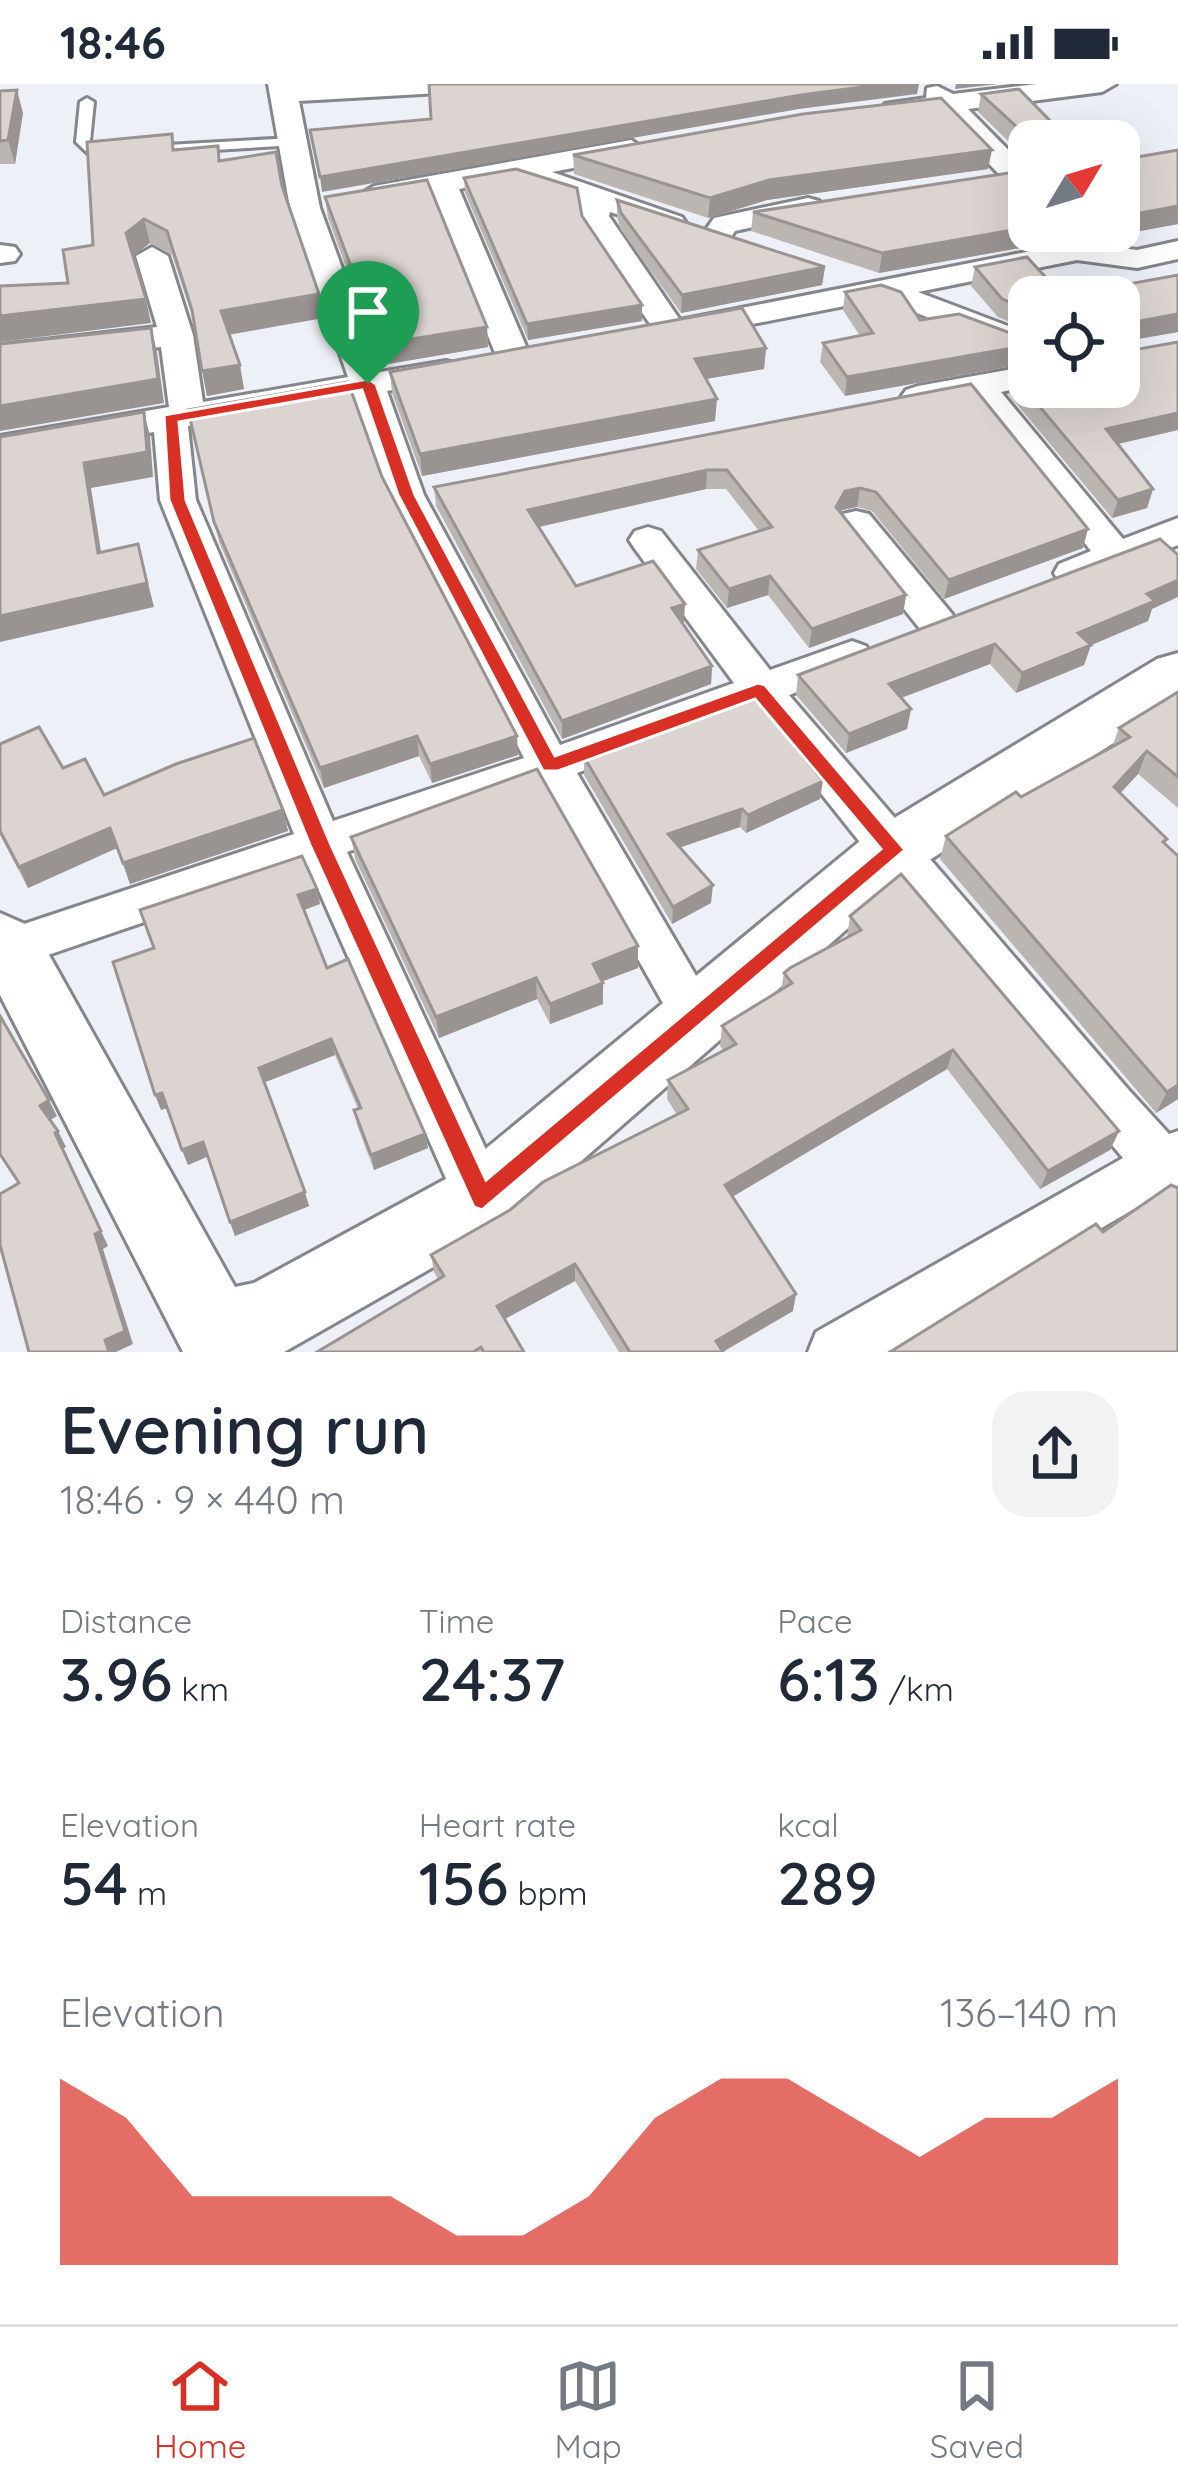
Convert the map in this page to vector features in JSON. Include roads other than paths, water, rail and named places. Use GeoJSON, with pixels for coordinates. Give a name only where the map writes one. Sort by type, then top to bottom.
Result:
{"type":"FeatureCollection","features":[{"type":"Feature","properties":{"kind":"main road"},"geometry":{"type":"LineString","coordinates":[[5,945],[209,1339],[268,1319],[482,1199],[894,850],[1178,674]]}},
{"type":"Feature","properties":{"kind":"street"},"geometry":{"type":"LineString","coordinates":[[457,84],[282,89],[292,142],[328,204],[368,384],[406,495],[550,766],[698,1020]]}},
{"type":"Feature","properties":{"kind":"street"},"geometry":{"type":"LineString","coordinates":[[862,114],[937,94],[1102,84]]}},
{"type":"Feature","properties":{"kind":"street"},"geometry":{"type":"LineString","coordinates":[[937,94],[1008,163]]}},
{"type":"Feature","properties":{"kind":"street"},"geometry":{"type":"LineString","coordinates":[[328,204],[668,143]]}},
{"type":"Feature","properties":{"kind":"street"},"geometry":{"type":"LineString","coordinates":[[513,168],[758,251]]}},
{"type":"Feature","properties":{"kind":"street"},"geometry":{"type":"LineString","coordinates":[[0,447],[525,356],[441,182]]}},
{"type":"Feature","properties":{"kind":"street"},"geometry":{"type":"LineString","coordinates":[[974,184],[1008,182]]}},
{"type":"Feature","properties":{"kind":"street"},"geometry":{"type":"LineString","coordinates":[[597,198],[594,216],[602,232],[671,330]]}},
{"type":"Feature","properties":{"kind":"street"},"geometry":{"type":"LineString","coordinates":[[715,238],[724,224],[836,203]]}},
{"type":"Feature","properties":{"kind":"street"},"geometry":{"type":"LineString","coordinates":[[1111,252],[1137,259],[1178,250]]}},
{"type":"Feature","properties":{"kind":"street"},"geometry":{"type":"LineString","coordinates":[[626,338],[885,290],[1028,252]]}},
{"type":"Feature","properties":{"kind":"street"},"geometry":{"type":"LineString","coordinates":[[152,256],[176,335],[178,500],[321,845],[482,1199]]}},
{"type":"Feature","properties":{"kind":"street"},"geometry":{"type":"LineString","coordinates":[[821,270],[1008,338]]}},
{"type":"Feature","properties":{"kind":"street"},"geometry":{"type":"LineString","coordinates":[[0,355],[176,335]]}},
{"type":"Feature","properties":{"kind":"street"},"geometry":{"type":"LineString","coordinates":[[886,404],[1008,380]]}},
{"type":"Feature","properties":{"kind":"street"},"geometry":{"type":"LineString","coordinates":[[978,386],[1116,556]]}},
{"type":"Feature","properties":{"kind":"street"},"geometry":{"type":"LineString","coordinates":[[406,495],[452,486]]}},
{"type":"Feature","properties":{"kind":"street"},"geometry":{"type":"LineString","coordinates":[[856,524],[938,624]]}},
{"type":"Feature","properties":{"kind":"street"},"geometry":{"type":"LineString","coordinates":[[1027,590],[1178,532]]}},
{"type":"Feature","properties":{"kind":"street"},"geometry":{"type":"LineString","coordinates":[[648,540],[758,690],[1172,1167],[836,1352]]}},
{"type":"Feature","properties":{"kind":"street"},"geometry":{"type":"LineString","coordinates":[[5,945],[550,766],[982,607]]}},
{"type":"Feature","properties":{"kind":"lane"},"geometry":{"type":"LineString","coordinates":[[88,102],[83,142],[96,154],[292,142]]}}]}
